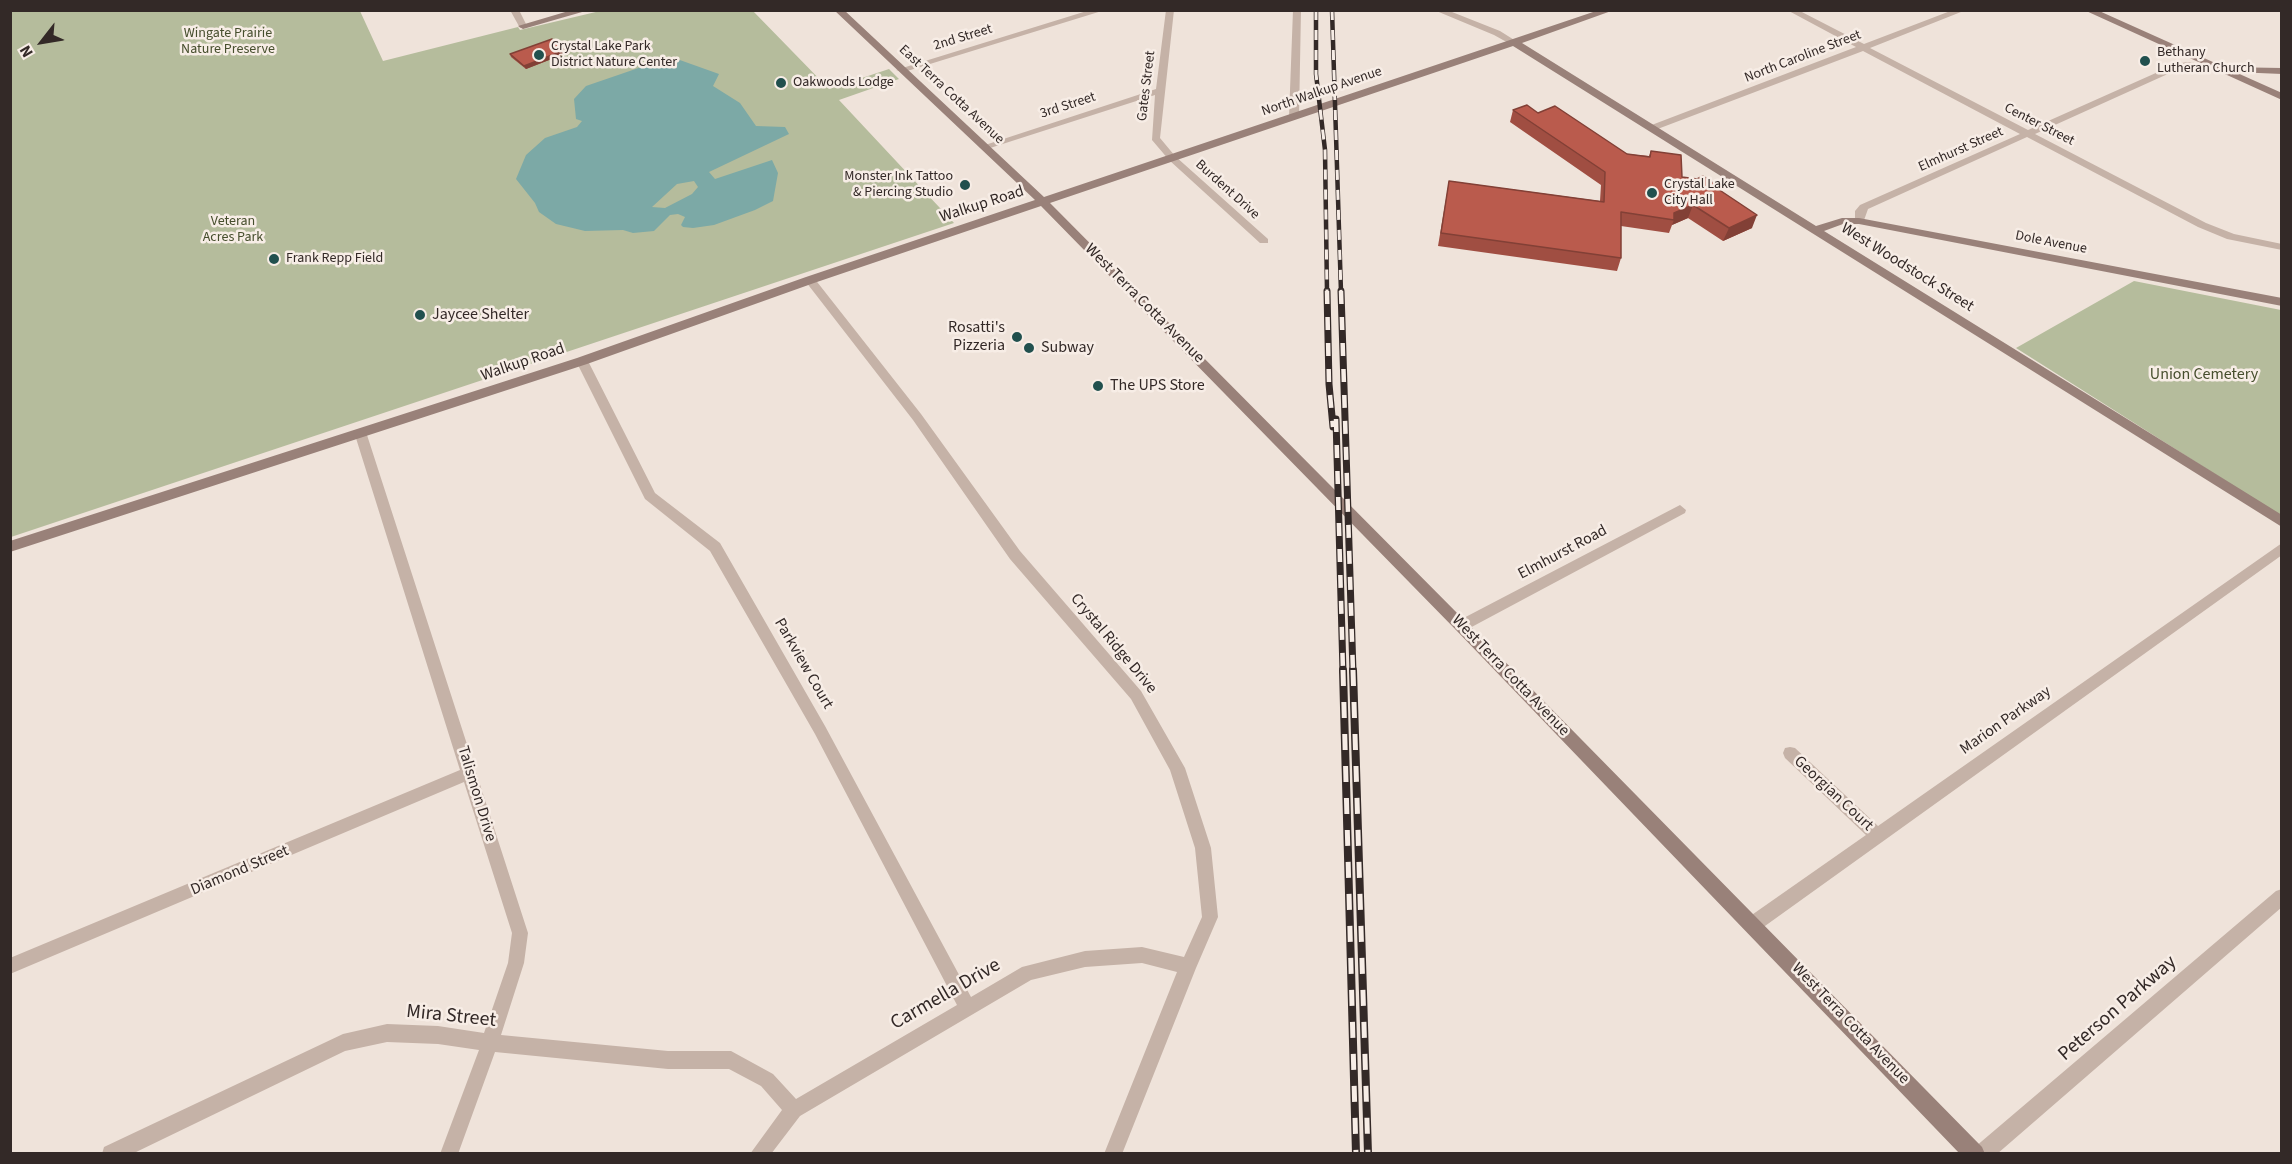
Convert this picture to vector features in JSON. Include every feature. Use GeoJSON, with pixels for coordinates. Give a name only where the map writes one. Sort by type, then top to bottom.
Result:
{"type":"FeatureCollection","features":[{"type":"Feature","properties":{"kind":"street"},"geometry":{"type":"LineString","coordinates":[[514,10],[524,26],[585,10]]}},
{"type":"Feature","properties":{"kind":"street","name":"2nd Street"},"geometry":{"type":"LineString","coordinates":[[901,70],[1101,10]]}},
{"type":"Feature","properties":{"kind":"street","name":"Gates Street"},"geometry":{"type":"LineString","coordinates":[[1170,10],[1155,138],[1172,158]]}},
{"type":"Feature","properties":{"kind":"street"},"geometry":{"type":"LineString","coordinates":[[1294,117],[1297,10]]}},
{"type":"Feature","properties":{"kind":"street"},"geometry":{"type":"LineString","coordinates":[[1438,10],[1497,33],[1515,43]]}},
{"type":"Feature","properties":{"kind":"street","name":"North Walkup Avenue"},"geometry":{"type":"LineString","coordinates":[[1043,202],[1610,10]]}},
{"type":"Feature","properties":{"kind":"street","name":"Center Street"},"geometry":{"type":"LineString","coordinates":[[1791,10],[2216,231],[2246,241],[2282,247]]}},
{"type":"Feature","properties":{"kind":"street","name":"North Caroline Street"},"geometry":{"type":"LineString","coordinates":[[1652,128],[1962,10]]}},
{"type":"Feature","properties":{"kind":"street"},"geometry":{"type":"LineString","coordinates":[[2088,10],[2282,97]]}},
{"type":"Feature","properties":{"kind":"street","name":"East Terra Cotta Avenue"},"geometry":{"type":"LineString","coordinates":[[844,11],[901,70],[1043,202]]}},
{"type":"Feature","properties":{"kind":"street","name":"West Woodstock Street"},"geometry":{"type":"LineString","coordinates":[[1515,43],[2282,522]]}},
{"type":"Feature","properties":{"kind":"street","name":"Elmhurst Street"},"geometry":{"type":"LineString","coordinates":[[1859,221],[1860,211],[1864,207],[2179,66],[2218,68]]}},
{"type":"Feature","properties":{"kind":"street"},"geometry":{"type":"LineString","coordinates":[[2218,68],[2282,71]]}},
{"type":"Feature","properties":{"kind":"street","name":"3rd Street"},"geometry":{"type":"LineString","coordinates":[[984,147],[1160,91]]}},
{"type":"Feature","properties":{"kind":"street","name":"Burdent Drive"},"geometry":{"type":"LineString","coordinates":[[1172,158],[1264,241]]}},
{"type":"Feature","properties":{"kind":"street","name":"Walkup Road"},"geometry":{"type":"LineString","coordinates":[[10,547],[361,435],[582,361],[810,279],[1043,202]]}},
{"type":"Feature","properties":{"kind":"street","name":"West Terra Cotta Avenue"},"geometry":{"type":"LineString","coordinates":[[1043,202],[1461,626],[1975,1154]]}},
{"type":"Feature","properties":{"kind":"street","name":"Dole Avenue"},"geometry":{"type":"LineString","coordinates":[[1815,230],[1842,221],[1859,221],[2282,302]]}},
{"type":"Feature","properties":{"kind":"street","name":"Crystal Ridge Drive"},"geometry":{"type":"LineString","coordinates":[[810,279],[917,417],[1015,555],[1136,695],[1177,768],[1203,848],[1210,917],[1188,966],[1113,1154]]}},
{"type":"Feature","properties":{"kind":"street","name":"Parkview Court"},"geometry":{"type":"LineString","coordinates":[[582,361],[650,496],[715,548],[820,730],[967,1007]]}},
{"type":"Feature","properties":{"kind":"street","name":"Talismon Drive"},"geometry":{"type":"LineString","coordinates":[[361,435],[520,933],[516,963],[490,1043],[449,1154]]}},
{"type":"Feature","properties":{"kind":"street","name":"Elmhurst Road"},"geometry":{"type":"LineString","coordinates":[[1461,626],[1680,510]]}},
{"type":"Feature","properties":{"kind":"street","name":"Marion Parkway"},"geometry":{"type":"LineString","coordinates":[[1752,925],[2282,548]]}},
{"type":"Feature","properties":{"kind":"street","name":"Georgian Court"},"geometry":{"type":"LineString","coordinates":[[1790,753],[1877,835]]}},
{"type":"Feature","properties":{"kind":"street","name":"Diamond Street"},"geometry":{"type":"LineString","coordinates":[[10,966],[470,774]]}},
{"type":"Feature","properties":{"kind":"street","name":"Peterson Parkway"},"geometry":{"type":"LineString","coordinates":[[1983,1154],[2282,896]]}},
{"type":"Feature","properties":{"kind":"street","name":"Carmella Drive"},"geometry":{"type":"LineString","coordinates":[[759,1154],[794,1110],[1028,973],[1084,958],[1142,955],[1188,966]]}},
{"type":"Feature","properties":{"kind":"street","name":"Mira Street"},"geometry":{"type":"LineString","coordinates":[[111,1154],[343,1043],[387,1033],[438,1035],[490,1043],[668,1060],[731,1060],[767,1080],[794,1110]]}},
{"type":"Feature","properties":{"kind":"green space","name":"Veteran Acres Park"},"geometry":{"type":"Polygon","coordinates":[[[10,11],[360,11],[383,61],[518,27],[520,30],[600,11],[753,11],[829,89],[889,69],[899,79],[839,100],[954,223],[11,537],[10,11]]]}},
{"type":"Feature","properties":{"kind":"green space","name":"Union Cemetery"},"geometry":{"type":"Polygon","coordinates":[[[2134,281],[2281,310],[2281,516],[2016,348],[2134,281]]]}},
{"type":"Feature","properties":{"kind":"water"},"geometry":{"type":"Polygon","coordinates":[[[677,59],[719,74],[713,86],[740,103],[756,126],[785,127],[789,134],[709,172],[715,179],[772,160],[778,173],[773,201],[714,225],[693,228],[683,227],[681,225],[685,217],[678,214],[670,215],[654,231],[633,233],[623,230],[585,231],[556,224],[539,212],[535,203],[516,179],[526,155],[545,138],[577,127],[582,121],[576,119],[574,99],[586,86],[656,62],[677,59]],[[694,181],[677,184],[652,207],[665,208],[692,194],[698,187],[694,181]]]}},
{"type":"Feature","properties":{"kind":"building","name":"Crystal Lake Park District Nature Center"},"geometry":{"type":"Polygon","coordinates":[[[552,39],[565,50],[524,66],[510,54],[552,39]]]}},
{"type":"Feature","properties":{"kind":"building","name":"Crystal Lake City Hall"},"geometry":{"type":"Polygon","coordinates":[[[1527,105],[1538,113],[1555,106],[1627,154],[1650,157],[1651,151],[1681,155],[1682,177],[1697,179],[1703,176],[1757,215],[1729,228],[1693,205],[1674,213],[1674,220],[1621,212],[1621,258],[1441,233],[1449,181],[1604,202],[1605,172],[1513,110],[1527,105]]]}},
{"type":"Feature","properties":{"kind":"railway"},"geometry":{"type":"LineString","coordinates":[[1316,10],[1316,74],[1325,150],[1327,292]]}},
{"type":"Feature","properties":{"kind":"railway"},"geometry":{"type":"LineString","coordinates":[[1332,10],[1341,292]]}},
{"type":"Feature","properties":{"kind":"railway"},"geometry":{"type":"LineString","coordinates":[[1327,291],[1329,384],[1333,427]]}},
{"type":"Feature","properties":{"kind":"railway"},"geometry":{"type":"LineString","coordinates":[[1341,291],[1353,672]]}},
{"type":"Feature","properties":{"kind":"railway"},"geometry":{"type":"LineString","coordinates":[[1336,419],[1343,672]]}},
{"type":"Feature","properties":{"kind":"railway"},"geometry":{"type":"LineString","coordinates":[[1343,670],[1356,1154]]}},
{"type":"Feature","properties":{"kind":"railway"},"geometry":{"type":"LineString","coordinates":[[1353,670],[1368,1154]]}},
{"type":"Feature","properties":{"kind":"place","name":"Crystal Lake Park District Nature Center"},"geometry":{"type":"Point","coordinates":[539,55]}},
{"type":"Feature","properties":{"kind":"place","name":"Bethany Lutheran Church"},"geometry":{"type":"Point","coordinates":[2145,61]}},
{"type":"Feature","properties":{"kind":"place","name":"Oakwoods Lodge"},"geometry":{"type":"Point","coordinates":[781,83]}},
{"type":"Feature","properties":{"kind":"place","name":"Monster Ink Tattoo & Piercing Studio"},"geometry":{"type":"Point","coordinates":[965,185]}},
{"type":"Feature","properties":{"kind":"place","name":"Crystal Lake City Hall"},"geometry":{"type":"Point","coordinates":[1652,193]}},
{"type":"Feature","properties":{"kind":"place","name":"Frank Repp Field"},"geometry":{"type":"Point","coordinates":[274,259]}},
{"type":"Feature","properties":{"kind":"place","name":"Jaycee Shelter"},"geometry":{"type":"Point","coordinates":[420,315]}},
{"type":"Feature","properties":{"kind":"place","name":"Rosatti's Pizzeria"},"geometry":{"type":"Point","coordinates":[1017,337]}},
{"type":"Feature","properties":{"kind":"place","name":"Subway"},"geometry":{"type":"Point","coordinates":[1029,348]}},
{"type":"Feature","properties":{"kind":"place","name":"The UPS Store"},"geometry":{"type":"Point","coordinates":[1098,386]}},
{"type":"Feature","properties":{"kind":"park label","name":"Wingate Prairie Nature Preserve"},"geometry":{"type":"Point","coordinates":[228,42]}}]}
